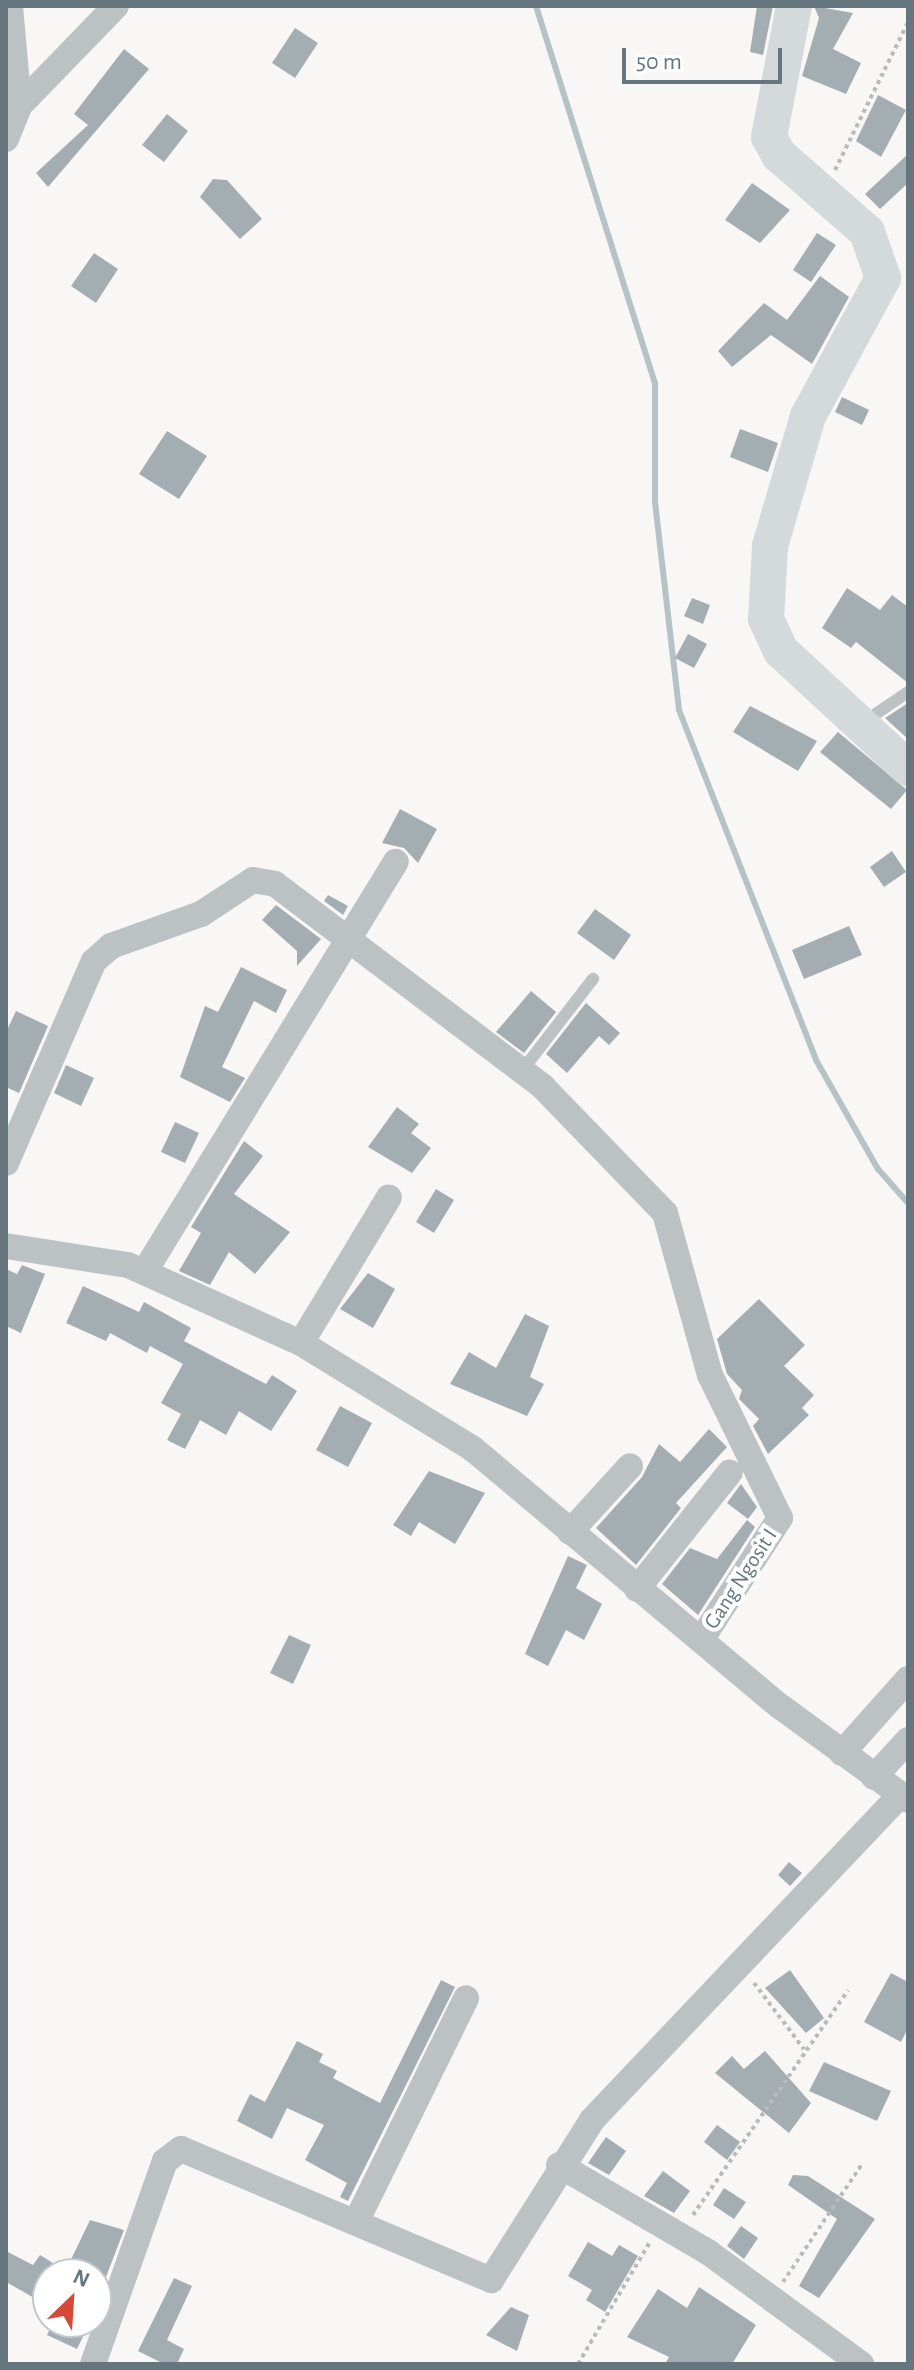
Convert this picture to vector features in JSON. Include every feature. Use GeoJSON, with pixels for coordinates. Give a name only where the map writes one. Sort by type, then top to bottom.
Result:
{"type":"FeatureCollection","features":[{"type":"Feature","properties":{"kind":"street"},"geometry":{"type":"LineString","coordinates":[[10,6],[19,106]]}},
{"type":"Feature","properties":{"kind":"street"},"geometry":{"type":"LineString","coordinates":[[6,139],[19,106],[116,6]]}},
{"type":"Feature","properties":{"kind":"street"},"geometry":{"type":"LineString","coordinates":[[794,6],[769,137],[824,194],[867,232],[883,278],[808,416],[763,587],[766,619],[781,651],[864,722],[908,768]]}},
{"type":"Feature","properties":{"kind":"street"},"geometry":{"type":"LineString","coordinates":[[145,1271],[396,862]]}},
{"type":"Feature","properties":{"kind":"street"},"geometry":{"type":"LineString","coordinates":[[6,1163],[80,986],[111,946],[186,921],[253,880],[275,884],[521,1072]]}},
{"type":"Feature","properties":{"kind":"street","name":"Gang Ngosit I"},"geometry":{"type":"LineString","coordinates":[[521,1072],[583,1123],[665,1213],[710,1375],[780,1518],[701,1640]]}},
{"type":"Feature","properties":{"kind":"street"},"geometry":{"type":"LineString","coordinates":[[301,1343],[389,1197]]}},
{"type":"Feature","properties":{"kind":"street"},"geometry":{"type":"LineString","coordinates":[[6,1246],[145,1271],[301,1343],[473,1449],[637,1589],[842,1753],[904,1798],[738,1962],[559,2165],[488,2290],[357,2220],[193,2149],[172,2153],[93,2364]]}},
{"type":"Feature","properties":{"kind":"street"},"geometry":{"type":"LineString","coordinates":[[570,1532],[630,1466]]}},
{"type":"Feature","properties":{"kind":"street"},"geometry":{"type":"LineString","coordinates":[[637,1589],[730,1472]]}},
{"type":"Feature","properties":{"kind":"street"},"geometry":{"type":"LineString","coordinates":[[842,1753],[908,1679]]}},
{"type":"Feature","properties":{"kind":"street"},"geometry":{"type":"LineString","coordinates":[[874,1777],[908,1740]]}},
{"type":"Feature","properties":{"kind":"street"},"geometry":{"type":"LineString","coordinates":[[357,2220],[466,1998]]}},
{"type":"Feature","properties":{"kind":"street"},"geometry":{"type":"LineString","coordinates":[[559,2165],[670,2229],[861,2364]]}},
{"type":"Feature","properties":{"kind":"lane"},"geometry":{"type":"LineString","coordinates":[[864,722],[908,692]]}},
{"type":"Feature","properties":{"kind":"lane"},"geometry":{"type":"LineString","coordinates":[[521,1072],[593,979]]}},
{"type":"Feature","properties":{"kind":"path"},"geometry":{"type":"LineString","coordinates":[[824,194],[908,22]]}},
{"type":"Feature","properties":{"kind":"path"},"geometry":{"type":"LineString","coordinates":[[738,1962],[804,2049]]}},
{"type":"Feature","properties":{"kind":"path"},"geometry":{"type":"LineString","coordinates":[[578,2364],[670,2229],[848,1990]]}},
{"type":"Feature","properties":{"kind":"path"},"geometry":{"type":"LineString","coordinates":[[772,2299],[862,2164]]}},
{"type":"Feature","properties":{"kind":"building"},"geometry":{"type":"Polygon","coordinates":[[[757,6],[773,6],[763,55],[750,52],[757,6]]]}},
{"type":"Feature","properties":{"kind":"building"},"geometry":{"type":"Polygon","coordinates":[[[814,6],[853,13],[833,49],[861,63],[846,94],[802,76],[819,18],[814,6]]]}},
{"type":"Feature","properties":{"kind":"building"},"geometry":{"type":"Polygon","coordinates":[[[295,28],[318,43],[295,78],[272,63],[295,28]]]}},
{"type":"Feature","properties":{"kind":"building"},"geometry":{"type":"Polygon","coordinates":[[[124,49],[149,69],[48,187],[36,173],[88,125],[74,114],[124,49]]]}},
{"type":"Feature","properties":{"kind":"building"},"geometry":{"type":"Polygon","coordinates":[[[878,95],[906,110],[881,157],[856,141],[878,95]]]}},
{"type":"Feature","properties":{"kind":"building"},"geometry":{"type":"Polygon","coordinates":[[[167,114],[188,131],[164,162],[142,145],[167,114]]]}},
{"type":"Feature","properties":{"kind":"building"},"geometry":{"type":"Polygon","coordinates":[[[908,154],[908,183],[880,209],[865,194],[908,154]]]}},
{"type":"Feature","properties":{"kind":"building"},"geometry":{"type":"Polygon","coordinates":[[[213,179],[227,180],[262,219],[240,239],[200,197],[213,179]]]}},
{"type":"Feature","properties":{"kind":"building"},"geometry":{"type":"Polygon","coordinates":[[[752,183],[790,210],[760,243],[725,220],[752,183]]]}},
{"type":"Feature","properties":{"kind":"building"},"geometry":{"type":"Polygon","coordinates":[[[817,233],[836,245],[811,282],[793,270],[817,233]]]}},
{"type":"Feature","properties":{"kind":"building"},"geometry":{"type":"Polygon","coordinates":[[[94,253],[118,269],[96,303],[71,286],[94,253]]]}},
{"type":"Feature","properties":{"kind":"building"},"geometry":{"type":"Polygon","coordinates":[[[820,276],[849,297],[812,364],[771,335],[732,367],[718,351],[764,303],[787,320],[820,276]]]}},
{"type":"Feature","properties":{"kind":"building"},"geometry":{"type":"Polygon","coordinates":[[[842,397],[869,410],[862,425],[835,412],[842,397]]]}},
{"type":"Feature","properties":{"kind":"building"},"geometry":{"type":"Polygon","coordinates":[[[740,429],[778,443],[768,472],[730,457],[740,429]]]}},
{"type":"Feature","properties":{"kind":"building"},"geometry":{"type":"Polygon","coordinates":[[[167,431],[207,456],[179,499],[139,474],[167,431]]]}},
{"type":"Feature","properties":{"kind":"building"},"geometry":{"type":"Polygon","coordinates":[[[847,588],[880,610],[892,595],[908,607],[908,683],[856,642],[851,648],[822,628],[847,588]]]}},
{"type":"Feature","properties":{"kind":"building"},"geometry":{"type":"Polygon","coordinates":[[[692,598],[710,605],[703,624],[684,616],[692,598]]]}},
{"type":"Feature","properties":{"kind":"building"},"geometry":{"type":"Polygon","coordinates":[[[688,634],[707,644],[694,668],[675,658],[688,634]]]}},
{"type":"Feature","properties":{"kind":"building"},"geometry":{"type":"Polygon","coordinates":[[[908,703],[908,739],[885,718],[908,703]]]}},
{"type":"Feature","properties":{"kind":"building"},"geometry":{"type":"Polygon","coordinates":[[[750,706],[817,741],[798,771],[733,732],[750,706]]]}},
{"type":"Feature","properties":{"kind":"building"},"geometry":{"type":"Polygon","coordinates":[[[838,732],[907,790],[891,809],[820,752],[838,732]]]}},
{"type":"Feature","properties":{"kind":"building"},"geometry":{"type":"Polygon","coordinates":[[[400,809],[437,829],[418,863],[404,848],[382,843],[400,809]]]}},
{"type":"Feature","properties":{"kind":"building"},"geometry":{"type":"Polygon","coordinates":[[[892,851],[906,872],[884,887],[870,867],[892,851]]]}},
{"type":"Feature","properties":{"kind":"building"},"geometry":{"type":"Polygon","coordinates":[[[328,895],[348,906],[343,915],[324,901],[328,895]]]}},
{"type":"Feature","properties":{"kind":"building"},"geometry":{"type":"Polygon","coordinates":[[[276,905],[321,939],[297,966],[297,951],[262,920],[276,905]]]}},
{"type":"Feature","properties":{"kind":"building"},"geometry":{"type":"Polygon","coordinates":[[[595,909],[631,935],[614,960],[577,933],[595,909]]]}},
{"type":"Feature","properties":{"kind":"building"},"geometry":{"type":"Polygon","coordinates":[[[849,926],[862,955],[804,979],[792,950],[849,926]]]}},
{"type":"Feature","properties":{"kind":"building"},"geometry":{"type":"Polygon","coordinates":[[[241,967],[287,990],[276,1013],[254,1001],[222,1067],[245,1078],[230,1102],[180,1077],[205,1006],[218,1012],[241,967]]]}},
{"type":"Feature","properties":{"kind":"building"},"geometry":{"type":"Polygon","coordinates":[[[531,991],[556,1012],[524,1053],[496,1032],[531,991]]]}},
{"type":"Feature","properties":{"kind":"building"},"geometry":{"type":"Polygon","coordinates":[[[586,1003],[620,1033],[609,1045],[599,1036],[567,1073],[546,1054],[586,1003]]]}},
{"type":"Feature","properties":{"kind":"building"},"geometry":{"type":"Polygon","coordinates":[[[16,1011],[48,1026],[19,1093],[6,1087],[6,1032],[16,1011]]]}},
{"type":"Feature","properties":{"kind":"building"},"geometry":{"type":"Polygon","coordinates":[[[66,1065],[94,1078],[81,1106],[54,1093],[66,1065]]]}},
{"type":"Feature","properties":{"kind":"building"},"geometry":{"type":"Polygon","coordinates":[[[397,1107],[419,1124],[411,1133],[431,1148],[412,1173],[368,1147],[397,1107]]]}},
{"type":"Feature","properties":{"kind":"building"},"geometry":{"type":"Polygon","coordinates":[[[175,1122],[199,1133],[185,1163],[161,1152],[175,1122]]]}},
{"type":"Feature","properties":{"kind":"building"},"geometry":{"type":"Polygon","coordinates":[[[244,1141],[263,1156],[234,1194],[290,1232],[255,1274],[229,1252],[210,1285],[179,1271],[201,1233],[191,1227],[244,1141]]]}},
{"type":"Feature","properties":{"kind":"building"},"geometry":{"type":"Polygon","coordinates":[[[436,1189],[454,1200],[434,1233],[416,1222],[436,1189]]]}},
{"type":"Feature","properties":{"kind":"building"},"geometry":{"type":"Polygon","coordinates":[[[22,1265],[45,1274],[21,1333],[6,1326],[6,1269],[17,1274],[22,1265]]]}},
{"type":"Feature","properties":{"kind":"building"},"geometry":{"type":"Polygon","coordinates":[[[368,1273],[395,1289],[373,1328],[340,1309],[368,1273]]]}},
{"type":"Feature","properties":{"kind":"building"},"geometry":{"type":"Polygon","coordinates":[[[83,1286],[139,1312],[144,1302],[191,1328],[184,1341],[266,1384],[272,1375],[297,1391],[271,1431],[239,1411],[226,1435],[200,1420],[185,1449],[167,1440],[181,1414],[161,1403],[183,1364],[150,1346],[147,1353],[110,1333],[106,1341],[66,1323],[83,1286]]]}},
{"type":"Feature","properties":{"kind":"building"},"geometry":{"type":"Polygon","coordinates":[[[759,1299],[805,1345],[784,1366],[814,1395],[802,1408],[809,1415],[768,1454],[753,1426],[759,1419],[739,1399],[742,1390],[727,1374],[717,1339],[759,1299]]]}},
{"type":"Feature","properties":{"kind":"building"},"geometry":{"type":"Polygon","coordinates":[[[525,1314],[549,1326],[530,1377],[544,1384],[527,1416],[450,1384],[469,1352],[496,1368],[525,1314]]]}},
{"type":"Feature","properties":{"kind":"building"},"geometry":{"type":"Polygon","coordinates":[[[340,1406],[372,1423],[348,1467],[316,1450],[340,1406]]]}},
{"type":"Feature","properties":{"kind":"building"},"geometry":{"type":"Polygon","coordinates":[[[709,1429],[727,1447],[676,1503],[681,1508],[636,1565],[596,1528],[642,1477],[659,1444],[680,1462],[709,1429]]]}},
{"type":"Feature","properties":{"kind":"building"},"geometry":{"type":"Polygon","coordinates":[[[429,1471],[485,1493],[455,1544],[419,1522],[411,1536],[393,1525],[429,1471]]]}},
{"type":"Feature","properties":{"kind":"building"},"geometry":{"type":"Polygon","coordinates":[[[741,1484],[757,1507],[748,1519],[727,1503],[741,1484]]]}},
{"type":"Feature","properties":{"kind":"building"},"geometry":{"type":"Polygon","coordinates":[[[747,1520],[755,1527],[698,1615],[662,1584],[690,1548],[717,1559],[747,1520]]]}},
{"type":"Feature","properties":{"kind":"building"},"geometry":{"type":"Polygon","coordinates":[[[568,1556],[587,1565],[576,1588],[602,1604],[584,1640],[566,1630],[548,1666],[525,1654],[568,1556]]]}},
{"type":"Feature","properties":{"kind":"building"},"geometry":{"type":"Polygon","coordinates":[[[289,1635],[311,1645],[293,1684],[270,1673],[289,1635]]]}},
{"type":"Feature","properties":{"kind":"building"},"geometry":{"type":"Polygon","coordinates":[[[789,1862],[802,1873],[790,1886],[778,1875],[789,1862]]]}},
{"type":"Feature","properties":{"kind":"building"},"geometry":{"type":"Polygon","coordinates":[[[790,1970],[824,2018],[806,2033],[765,1988],[790,1970]]]}},
{"type":"Feature","properties":{"kind":"building"},"geometry":{"type":"Polygon","coordinates":[[[891,1973],[908,1982],[908,2028],[901,2042],[864,2022],[891,1973]]]}},
{"type":"Feature","properties":{"kind":"building"},"geometry":{"type":"Polygon","coordinates":[[[441,1980],[455,1987],[348,2201],[340,2197],[347,2183],[305,2160],[324,2125],[287,2108],[272,2139],[237,2121],[250,2094],[265,2102],[297,2041],[323,2054],[319,2062],[337,2071],[333,2078],[380,2103],[441,1980]]]}},
{"type":"Feature","properties":{"kind":"building"},"geometry":{"type":"Polygon","coordinates":[[[765,2051],[811,2103],[789,2133],[715,2073],[732,2056],[744,2069],[765,2051]]]}},
{"type":"Feature","properties":{"kind":"building"},"geometry":{"type":"Polygon","coordinates":[[[824,2062],[891,2091],[877,2121],[809,2091],[824,2062]]]}},
{"type":"Feature","properties":{"kind":"building"},"geometry":{"type":"Polygon","coordinates":[[[717,2125],[740,2142],[727,2160],[704,2142],[717,2125]]]}},
{"type":"Feature","properties":{"kind":"building"},"geometry":{"type":"Polygon","coordinates":[[[606,2137],[626,2151],[609,2175],[588,2163],[606,2137]]]}},
{"type":"Feature","properties":{"kind":"building"},"geometry":{"type":"Polygon","coordinates":[[[663,2171],[690,2191],[674,2213],[644,2196],[663,2171]]]}},
{"type":"Feature","properties":{"kind":"building"},"geometry":{"type":"Polygon","coordinates":[[[793,2175],[808,2176],[875,2219],[819,2298],[799,2286],[837,2219],[788,2185],[793,2175]]]}},
{"type":"Feature","properties":{"kind":"building"},"geometry":{"type":"Polygon","coordinates":[[[724,2188],[746,2202],[734,2219],[713,2205],[724,2188]]]}},
{"type":"Feature","properties":{"kind":"building"},"geometry":{"type":"Polygon","coordinates":[[[90,2220],[124,2230],[112,2261],[112,2258],[72,2258],[90,2220]]]}},
{"type":"Feature","properties":{"kind":"building"},"geometry":{"type":"Polygon","coordinates":[[[741,2226],[758,2238],[744,2259],[727,2246],[741,2226]]]}},
{"type":"Feature","properties":{"kind":"building"},"geometry":{"type":"Polygon","coordinates":[[[588,2242],[612,2256],[619,2245],[638,2256],[605,2312],[586,2300],[592,2290],[568,2276],[588,2242]]]}},
{"type":"Feature","properties":{"kind":"building"},"geometry":{"type":"Polygon","coordinates":[[[6,2251],[32,2264],[32,2297],[6,2282],[6,2251]]]}},
{"type":"Feature","properties":{"kind":"building"},"geometry":{"type":"Polygon","coordinates":[[[174,2278],[192,2286],[167,2340],[184,2349],[177,2364],[164,2364],[138,2351],[174,2278]]]}},
{"type":"Feature","properties":{"kind":"building"},"geometry":{"type":"Polygon","coordinates":[[[699,2287],[756,2325],[732,2364],[665,2364],[669,2357],[627,2337],[658,2289],[687,2308],[699,2287]]]}},
{"type":"Feature","properties":{"kind":"building"},"geometry":{"type":"Polygon","coordinates":[[[511,2307],[529,2315],[517,2351],[486,2335],[511,2307]]]}},
{"type":"Feature","properties":{"kind":"building"},"geometry":{"type":"Polygon","coordinates":[[[53,2338],[82,2338],[77,2349],[53,2338]]]}},
{"type":"Feature","properties":{"kind":"waterway"},"geometry":{"type":"LineString","coordinates":[[536,6],[655,383],[655,502],[679,710],[816,1060],[878,1169],[908,1203]]}}]}
